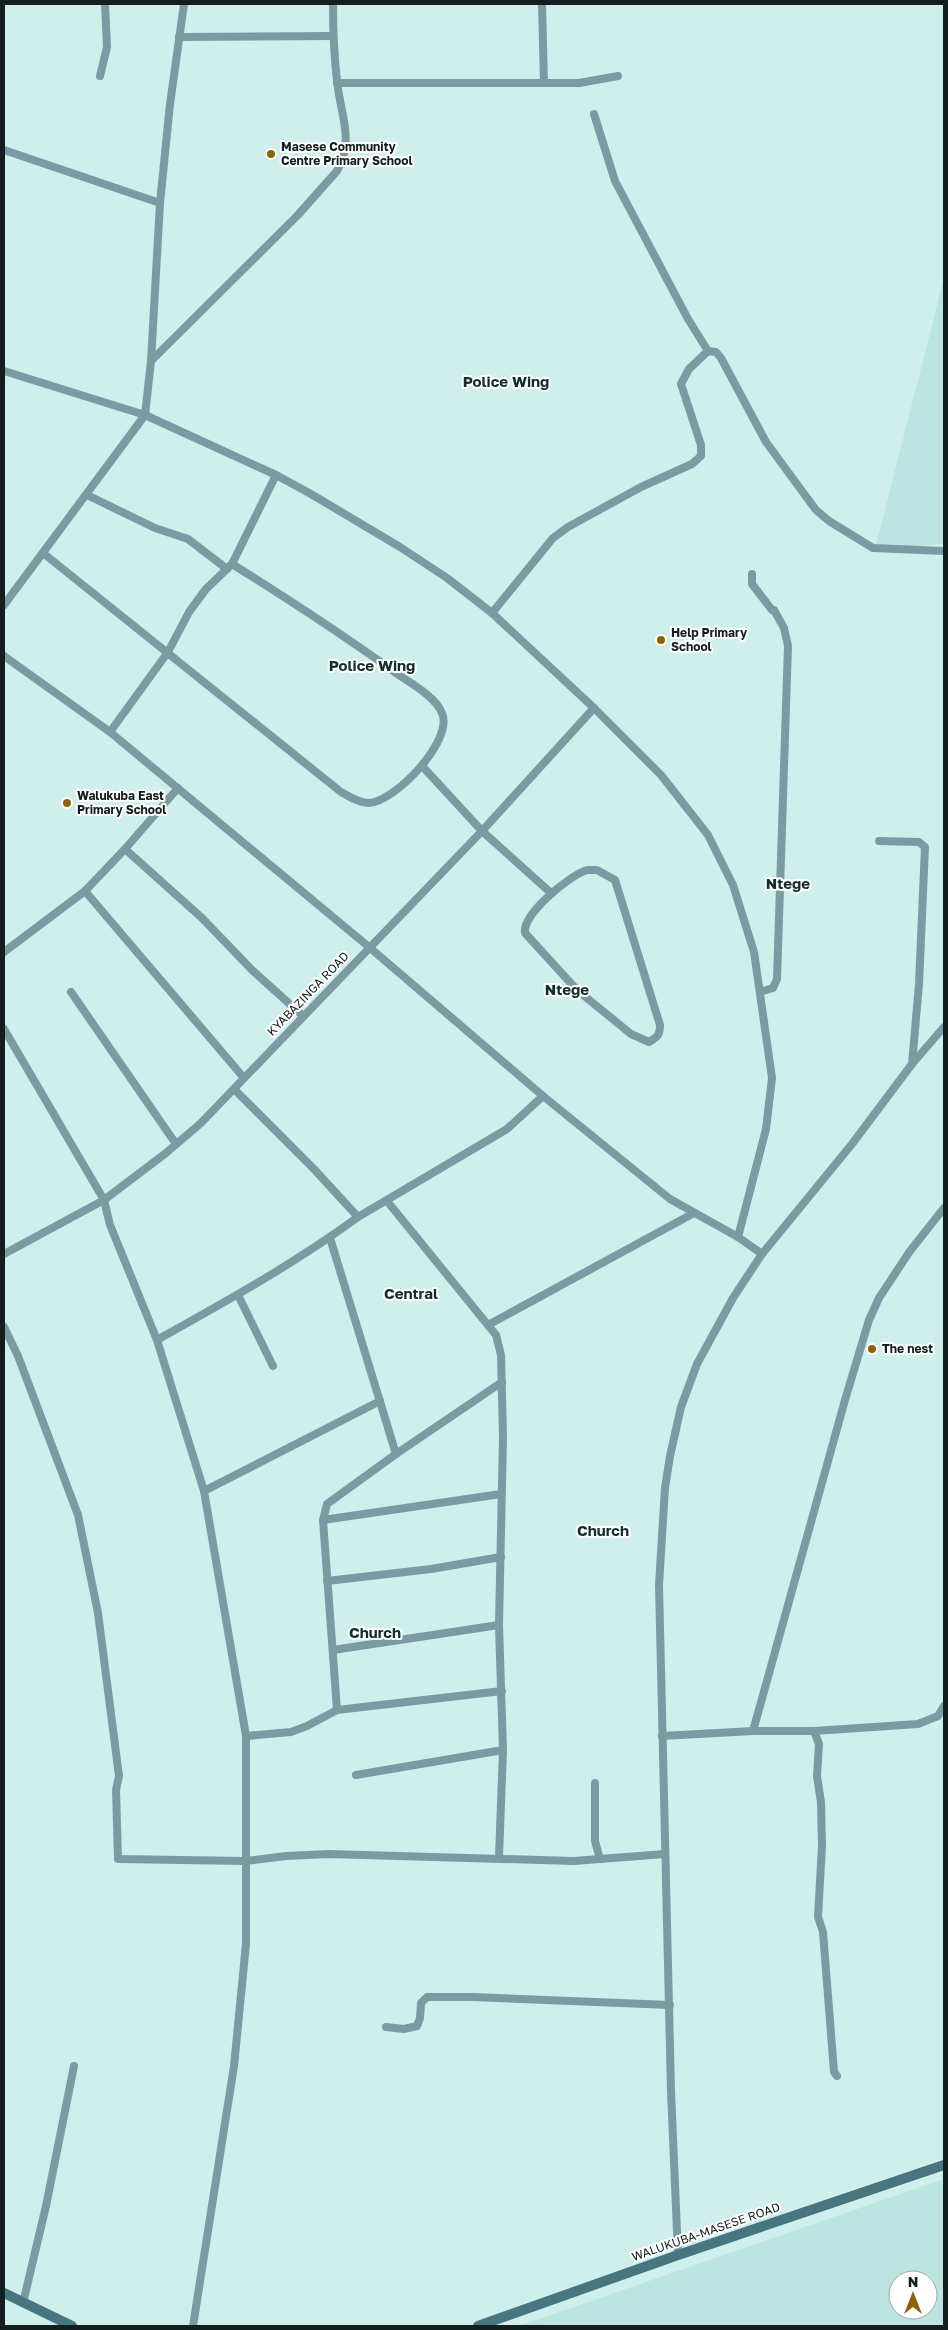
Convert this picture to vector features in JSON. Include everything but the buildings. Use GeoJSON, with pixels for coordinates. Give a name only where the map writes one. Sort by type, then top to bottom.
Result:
{"type":"FeatureCollection","features":[{"type":"Feature","properties":{"kind":"street"},"geometry":{"type":"LineString","coordinates":[[100,76],[107,47],[105,4]]}},
{"type":"Feature","properties":{"kind":"street"},"geometry":{"type":"LineString","coordinates":[[4,605],[145,415],[151,361],[160,203],[184,4]]}},
{"type":"Feature","properties":{"kind":"street"},"geometry":{"type":"LineString","coordinates":[[151,361],[296,216],[338,171],[345,154],[347,142],[346,125],[337,83],[333,36],[333,4]]}},
{"type":"Feature","properties":{"kind":"street"},"geometry":{"type":"LineString","coordinates":[[542,4],[544,83]]}},
{"type":"Feature","properties":{"kind":"street"},"geometry":{"type":"LineString","coordinates":[[179,37],[333,36]]}},
{"type":"Feature","properties":{"kind":"street"},"geometry":{"type":"LineString","coordinates":[[337,83],[579,83],[618,76]]}},
{"type":"Feature","properties":{"kind":"street"},"geometry":{"type":"LineString","coordinates":[[594,114],[615,181],[688,319],[708,351]]}},
{"type":"Feature","properties":{"kind":"street"},"geometry":{"type":"LineString","coordinates":[[4,150],[160,203]]}},
{"type":"Feature","properties":{"kind":"street"},"geometry":{"type":"LineString","coordinates":[[708,351],[716,352],[721,358],[766,442],[816,510],[828,521],[873,548],[944,551]]}},
{"type":"Feature","properties":{"kind":"street"},"geometry":{"type":"LineString","coordinates":[[492,613],[553,538],[568,527],[641,487],[699,460],[702,453],[701,445],[681,384],[689,369],[708,351]]}},
{"type":"Feature","properties":{"kind":"street"},"geometry":{"type":"LineString","coordinates":[[4,371],[145,415],[311,494],[400,547],[447,578],[492,613],[594,708],[661,775],[708,835],[733,885],[754,952],[772,1078],[766,1129],[738,1237]]}},
{"type":"Feature","properties":{"kind":"street"},"geometry":{"type":"LineString","coordinates":[[110,732],[168,652],[189,612],[206,589],[229,567],[276,476]]}},
{"type":"Feature","properties":{"kind":"street"},"geometry":{"type":"LineString","coordinates":[[43,553],[168,652],[250,721],[341,792],[356,801],[369,803],[380,800],[422,766],[441,738],[443,730],[442,712],[434,702],[353,642],[229,567],[188,539],[155,528],[87,494]]}},
{"type":"Feature","properties":{"kind":"street"},"geometry":{"type":"LineString","coordinates":[[752,574],[752,584],[772,610],[774,610],[784,628],[788,646],[777,979],[774,988],[760,992]]}},
{"type":"Feature","properties":{"kind":"street"},"geometry":{"type":"LineString","coordinates":[[4,656],[110,732],[369,947],[543,1096],[670,1199],[738,1237],[762,1254]]}},
{"type":"Feature","properties":{"kind":"street","name":"KYABAZINGA ROAD"},"geometry":{"type":"LineString","coordinates":[[4,1254],[104,1200],[176,1144],[235,1090],[244,1078],[482,830],[594,708]]}},
{"type":"Feature","properties":{"kind":"street"},"geometry":{"type":"LineString","coordinates":[[422,766],[482,830],[551,893]]}},
{"type":"Feature","properties":{"kind":"street"},"geometry":{"type":"LineString","coordinates":[[4,952],[84,891],[125,849],[178,788]]}},
{"type":"Feature","properties":{"kind":"street"},"geometry":{"type":"LineString","coordinates":[[879,841],[919,842],[925,847],[919,984],[912,1064]]}},
{"type":"Feature","properties":{"kind":"street"},"geometry":{"type":"LineString","coordinates":[[125,849],[202,918],[252,970],[303,1016]]}},
{"type":"Feature","properties":{"kind":"street"},"geometry":{"type":"LineString","coordinates":[[587,870],[596,870],[615,880],[660,1025],[657,1038],[649,1042],[631,1034],[577,990],[527,937],[525,927],[551,893],[578,873],[587,870]]}},
{"type":"Feature","properties":{"kind":"street"},"geometry":{"type":"LineString","coordinates":[[84,891],[244,1078]]}},
{"type":"Feature","properties":{"kind":"street"},"geometry":{"type":"LineString","coordinates":[[71,992],[176,1144]]}},
{"type":"Feature","properties":{"kind":"street"},"geometry":{"type":"LineString","coordinates":[[678,2255],[665,1854],[659,1585],[665,1488],[670,1456],[681,1407],[697,1364],[733,1298],[762,1254],[852,1144],[912,1064],[944,1027]]}},
{"type":"Feature","properties":{"kind":"street"},"geometry":{"type":"LineString","coordinates":[[4,1029],[104,1200],[110,1225],[157,1340],[204,1491],[246,1736],[246,1944],[240,2010],[193,2326]]}},
{"type":"Feature","properties":{"kind":"street"},"geometry":{"type":"LineString","coordinates":[[235,1090],[313,1168],[358,1217]]}},
{"type":"Feature","properties":{"kind":"street"},"geometry":{"type":"LineString","coordinates":[[157,1340],[238,1295],[330,1238],[358,1217],[507,1129],[543,1096]]}},
{"type":"Feature","properties":{"kind":"street"},"geometry":{"type":"LineString","coordinates":[[387,1201],[496,1335],[499,1344],[502,1382],[499,1625],[503,1750],[499,1857]]}},
{"type":"Feature","properties":{"kind":"street"},"geometry":{"type":"LineString","coordinates":[[753,1731],[869,1320],[879,1298],[910,1251],[944,1208]]}},
{"type":"Feature","properties":{"kind":"street"},"geometry":{"type":"LineString","coordinates":[[488,1325],[694,1213]]}},
{"type":"Feature","properties":{"kind":"street"},"geometry":{"type":"LineString","coordinates":[[330,1238],[396,1454]]}},
{"type":"Feature","properties":{"kind":"street"},"geometry":{"type":"LineString","coordinates":[[238,1295],[273,1366]]}},
{"type":"Feature","properties":{"kind":"street"},"geometry":{"type":"LineString","coordinates":[[4,1327],[18,1356],[78,1515],[98,1613],[118,1767],[118,1859],[246,1861],[286,1856],[329,1854],[367,1857],[499,1857],[574,1861],[665,1854]]}},
{"type":"Feature","properties":{"kind":"street"},"geometry":{"type":"LineString","coordinates":[[337,1710],[323,1520],[327,1504],[396,1454],[502,1382]]}},
{"type":"Feature","properties":{"kind":"street"},"geometry":{"type":"LineString","coordinates":[[204,1491],[380,1401]]}},
{"type":"Feature","properties":{"kind":"street"},"geometry":{"type":"LineString","coordinates":[[323,1520],[501,1494]]}},
{"type":"Feature","properties":{"kind":"street"},"geometry":{"type":"LineString","coordinates":[[327,1581],[432,1569],[501,1557]]}},
{"type":"Feature","properties":{"kind":"street"},"geometry":{"type":"LineString","coordinates":[[334,1650],[499,1625]]}},
{"type":"Feature","properties":{"kind":"street"},"geometry":{"type":"LineString","coordinates":[[246,1736],[291,1732],[337,1710],[502,1691]]}},
{"type":"Feature","properties":{"kind":"street"},"geometry":{"type":"LineString","coordinates":[[662,1736],[753,1731],[814,1731],[918,1724],[938,1716],[944,1706]]}},
{"type":"Feature","properties":{"kind":"street"},"geometry":{"type":"LineString","coordinates":[[814,1731],[819,1744],[817,1776],[821,1802],[822,1846],[818,1917],[823,1932],[834,2072],[837,2076]]}},
{"type":"Feature","properties":{"kind":"street"},"geometry":{"type":"LineString","coordinates":[[356,1774],[503,1750]]}},
{"type":"Feature","properties":{"kind":"street"},"geometry":{"type":"LineString","coordinates":[[595,1783],[595,1841],[600,1859]]}},
{"type":"Feature","properties":{"kind":"street"},"geometry":{"type":"LineString","coordinates":[[386,2027],[404,2029],[417,2026],[420,2018],[421,2003],[427,1997],[670,2005]]}},
{"type":"Feature","properties":{"kind":"street"},"geometry":{"type":"LineString","coordinates":[[23,2303],[44,2214],[74,2066]]}},
{"type":"Feature","properties":{"kind":"street","name":"WALUKUBA-MASESE ROAD"},"geometry":{"type":"LineString","coordinates":[[478,2326],[678,2255],[944,2165]]}},
{"type":"Feature","properties":{"kind":"street"},"geometry":{"type":"LineString","coordinates":[[4,2293],[72,2326]]}},
{"type":"Feature","properties":{"kind":"shaded area"},"geometry":{"type":"Polygon","coordinates":[[[944,278],[944,544],[875,549],[944,278]]]}},
{"type":"Feature","properties":{"kind":"shaded area"},"geometry":{"type":"Polygon","coordinates":[[[944,2179],[944,2326],[519,2326],[944,2179]]]}},
{"type":"Feature","properties":{"kind":"place","name":"Masese Community Centre Primary School"},"geometry":{"type":"Point","coordinates":[271,154]}},
{"type":"Feature","properties":{"kind":"place","name":"Help Primary School"},"geometry":{"type":"Point","coordinates":[661,640]}},
{"type":"Feature","properties":{"kind":"place","name":"Walukuba East Primary School"},"geometry":{"type":"Point","coordinates":[67,803]}},
{"type":"Feature","properties":{"kind":"place","name":"The nest"},"geometry":{"type":"Point","coordinates":[872,1349]}},
{"type":"Feature","properties":{"kind":"district","name":"Police Wing"},"geometry":{"type":"Point","coordinates":[506,382]}},
{"type":"Feature","properties":{"kind":"district","name":"Police Wing"},"geometry":{"type":"Point","coordinates":[372,666]}},
{"type":"Feature","properties":{"kind":"district","name":"Ntege"},"geometry":{"type":"Point","coordinates":[788,884]}},
{"type":"Feature","properties":{"kind":"district","name":"Ntege"},"geometry":{"type":"Point","coordinates":[567,990]}},
{"type":"Feature","properties":{"kind":"district","name":"Central"},"geometry":{"type":"Point","coordinates":[411,1294]}},
{"type":"Feature","properties":{"kind":"district","name":"Church"},"geometry":{"type":"Point","coordinates":[603,1531]}},
{"type":"Feature","properties":{"kind":"district","name":"Church"},"geometry":{"type":"Point","coordinates":[375,1633]}}]}
